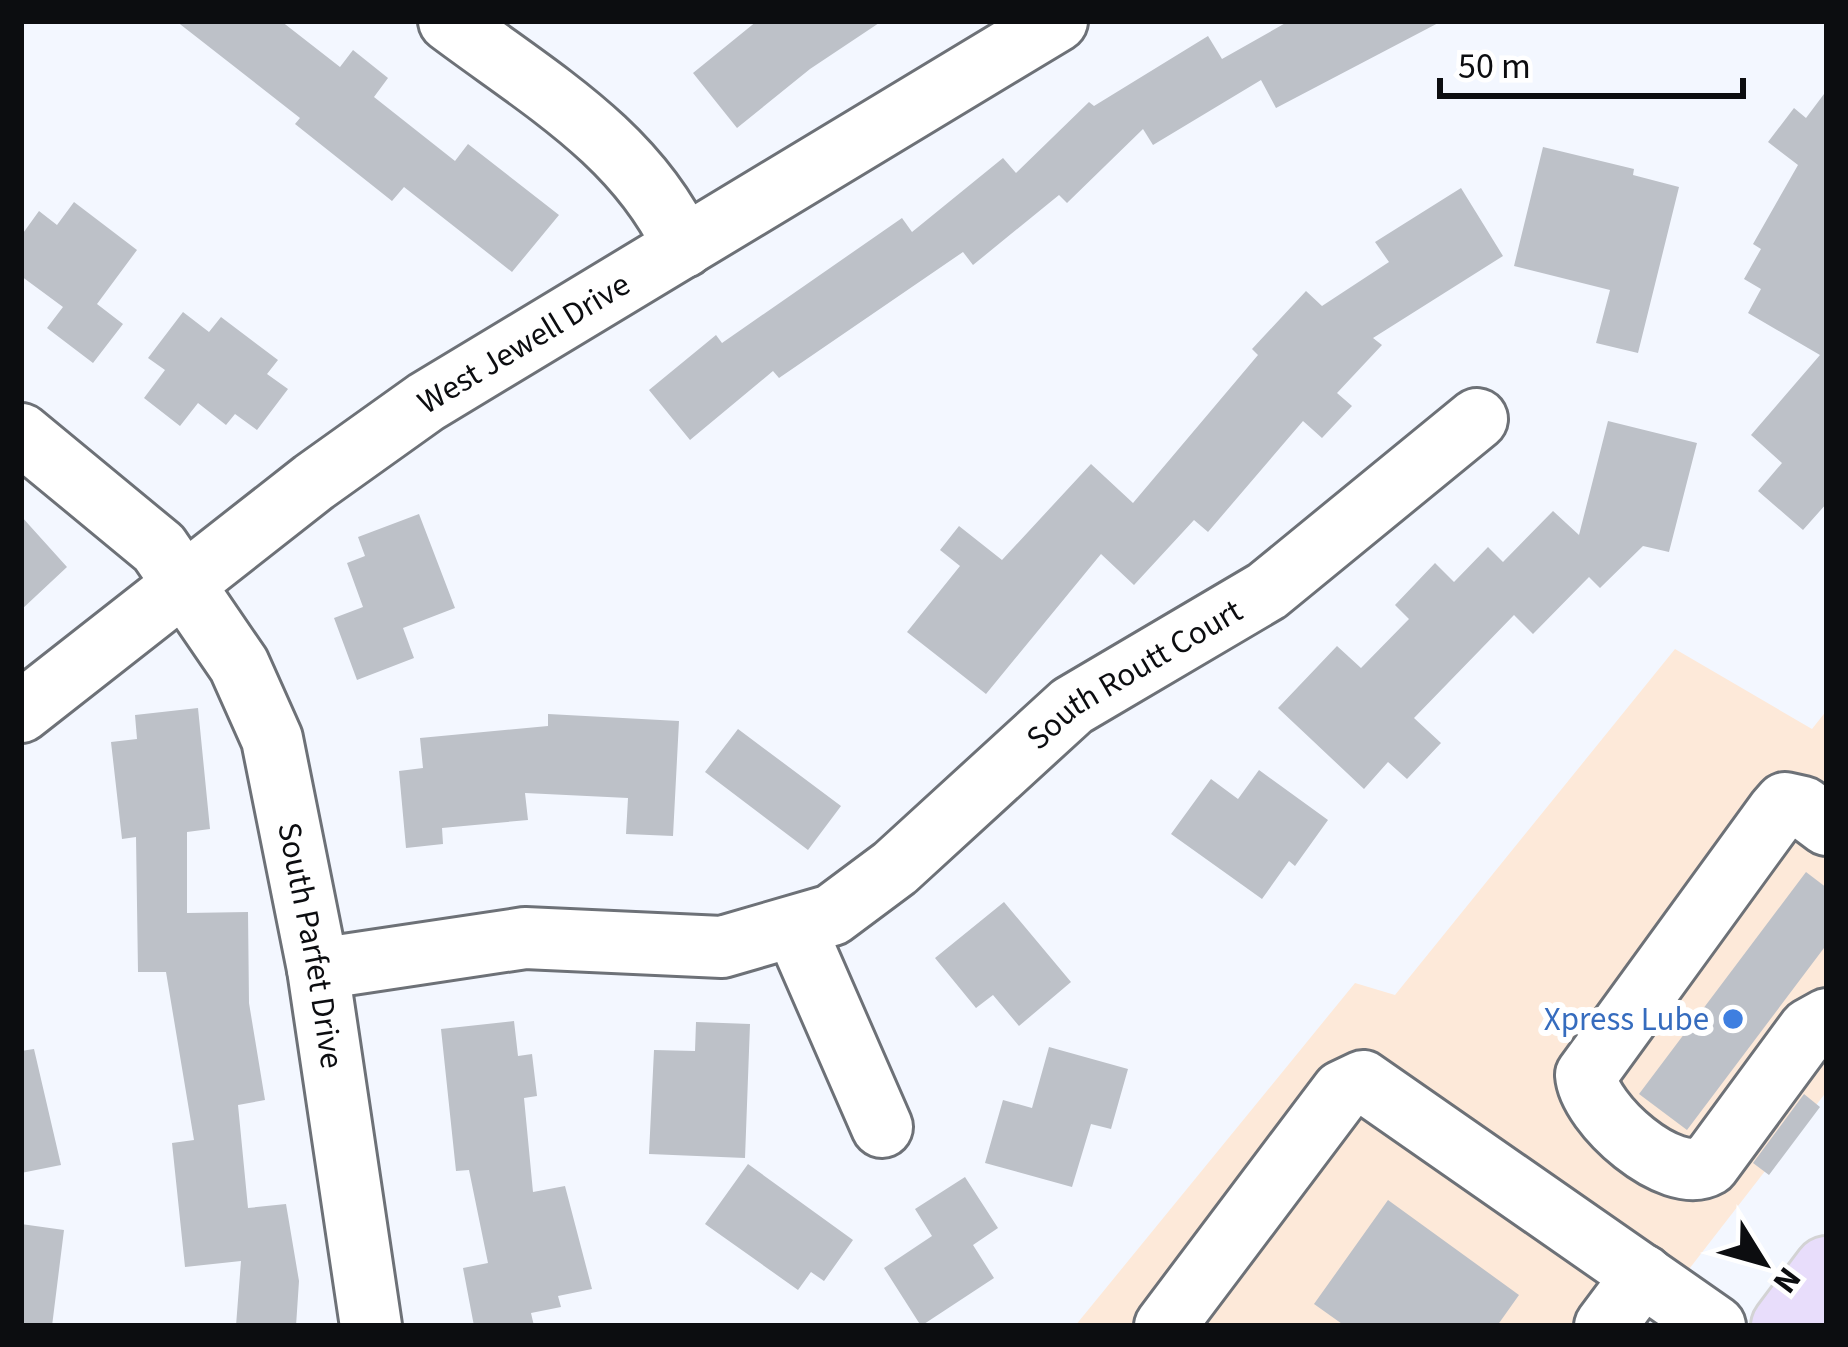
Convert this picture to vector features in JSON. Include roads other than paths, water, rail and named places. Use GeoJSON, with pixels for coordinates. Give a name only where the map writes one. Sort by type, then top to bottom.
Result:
{"type":"FeatureCollection","features":[{"type":"Feature","properties":{"kind":"main road"},"geometry":{"type":"LineString","coordinates":[[1785,1326],[1827,1270]]}},
{"type":"Feature","properties":{"kind":"street"},"geometry":{"type":"LineString","coordinates":[[449,21],[614,144],[667,209],[684,247]]}},
{"type":"Feature","properties":{"kind":"street","name":"West Jewell Drive"},"geometry":{"type":"LineString","coordinates":[[21,712],[345,458],[426,402],[1057,21]]}},
{"type":"Feature","properties":{"kind":"street","name":"South Routt Court"},"geometry":{"type":"LineString","coordinates":[[318,969],[525,938],[699,948],[796,929],[862,896],[1072,706],[1267,591],[1478,419]]}},
{"type":"Feature","properties":{"kind":"street","name":"South Parfet Drive"},"geometry":{"type":"LineString","coordinates":[[21,434],[159,548],[239,665],[272,739],[318,969],[371,1326]]}},
{"type":"Feature","properties":{"kind":"street"},"geometry":{"type":"LineString","coordinates":[[1827,825],[1803,807],[1785,803],[1586,1075],[1588,1096],[1604,1117],[1677,1171],[1695,1173],[1709,1165],[1809,1029],[1827,1019]]}},
{"type":"Feature","properties":{"kind":"street"},"geometry":{"type":"LineString","coordinates":[[796,929],[882,1127]]}},
{"type":"Feature","properties":{"kind":"street"},"geometry":{"type":"LineString","coordinates":[[1165,1326],[1342,1091],[1363,1081],[1715,1326]]}},
{"type":"Feature","properties":{"kind":"street"},"geometry":{"type":"LineString","coordinates":[[1605,1326],[1643,1275]]}},
{"type":"Feature","properties":{"kind":"place","name":"Xpress Lube"},"geometry":{"type":"Point","coordinates":[1733,1019]}}]}
